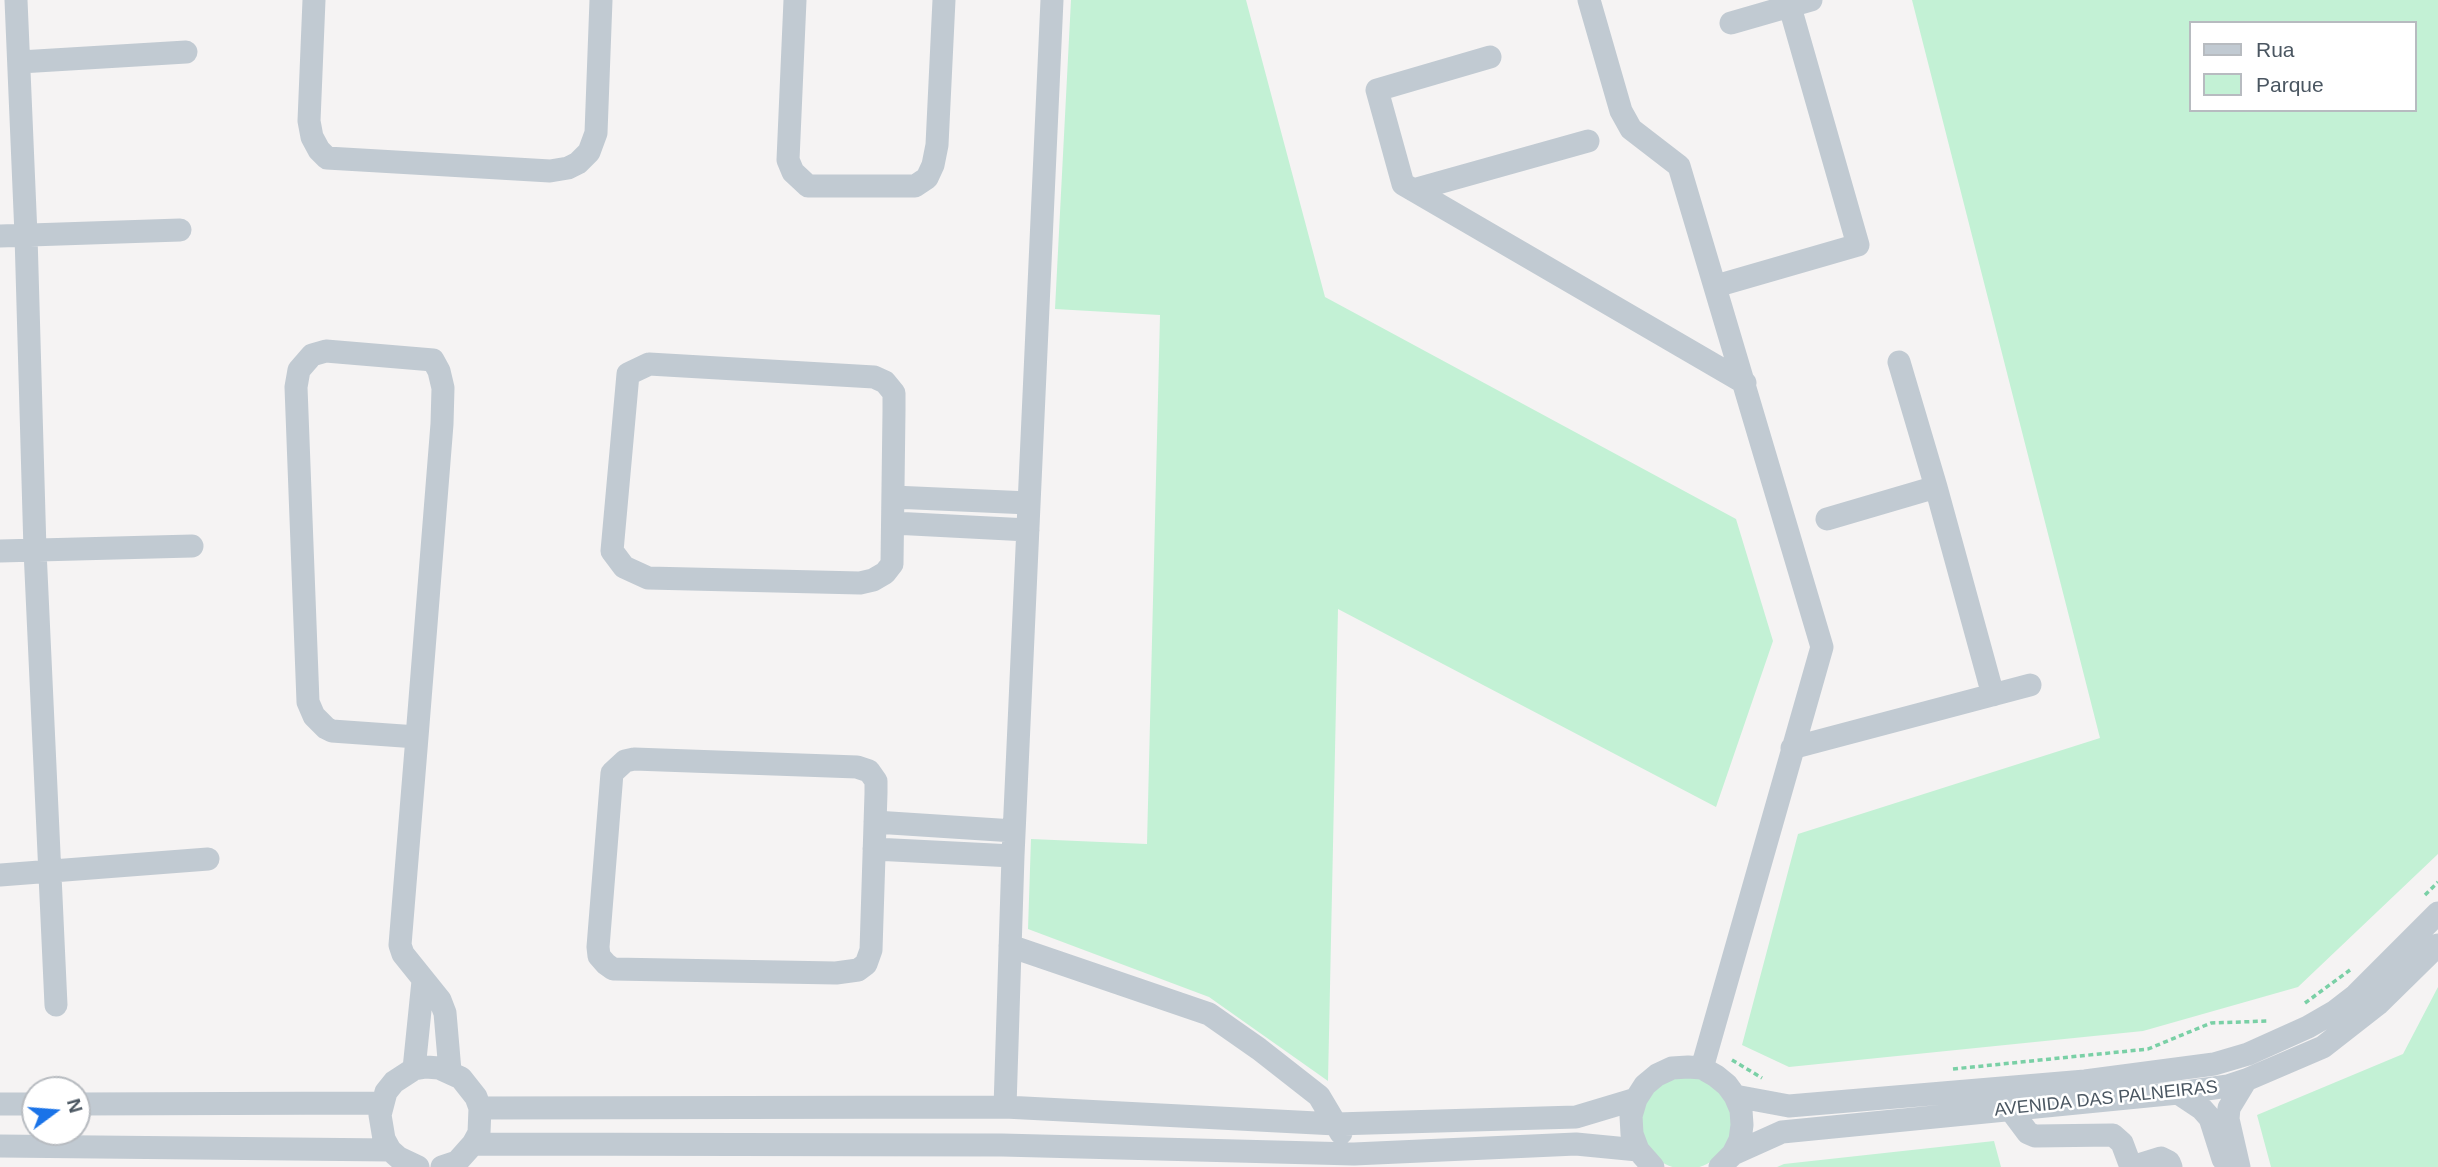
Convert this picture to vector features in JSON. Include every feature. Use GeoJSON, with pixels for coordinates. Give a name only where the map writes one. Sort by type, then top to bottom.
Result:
{"type":"FeatureCollection","features":[{"type":"Feature","properties":{"kind":"street"},"geometry":{"type":"LineString","coordinates":[[16,0],[35,550],[56,1005]]}},
{"type":"Feature","properties":{"kind":"street"},"geometry":{"type":"LineString","coordinates":[[314,0],[309,121],[312,137],[327,159],[550,171],[578,163],[589,152],[596,133],[601,0]]}},
{"type":"Feature","properties":{"kind":"street"},"geometry":{"type":"LineString","coordinates":[[795,0],[788,160],[793,172],[808,186],[915,186],[927,178],[937,145],[944,0]]}},
{"type":"Feature","properties":{"kind":"street"},"geometry":{"type":"LineString","coordinates":[[1005,1107],[1014,831],[1052,0]]}},
{"type":"Feature","properties":{"kind":"street"},"geometry":{"type":"LineString","coordinates":[[1589,0],[1622,111],[1631,129],[1679,166],[1822,647],[1704,1059]]}},
{"type":"Feature","properties":{"kind":"street"},"geometry":{"type":"LineString","coordinates":[[1716,286],[1858,245],[1796,2],[1731,23]]}},
{"type":"Feature","properties":{"kind":"street"},"geometry":{"type":"LineString","coordinates":[[20,62],[186,52]]}},
{"type":"Feature","properties":{"kind":"street"},"geometry":{"type":"LineString","coordinates":[[1490,57],[1377,90],[1403,184],[1745,383]]}},
{"type":"Feature","properties":{"kind":"street"},"geometry":{"type":"LineString","coordinates":[[1413,190],[1588,141]]}},
{"type":"Feature","properties":{"kind":"street"},"geometry":{"type":"LineString","coordinates":[[0,236],[180,230]]}},
{"type":"Feature","properties":{"kind":"street"},"geometry":{"type":"LineString","coordinates":[[417,737],[332,731],[314,716],[308,702],[296,387],[299,370],[312,355],[326,351],[433,360],[443,388],[417,737],[399,936],[403,954],[440,1000],[444,1013],[450,1071]]}},
{"type":"Feature","properties":{"kind":"street"},"geometry":{"type":"LineString","coordinates":[[1899,362],[1993,695]]}},
{"type":"Feature","properties":{"kind":"street"},"geometry":{"type":"LineString","coordinates":[[669,363],[874,377],[885,382],[894,393],[893,497],[892,564],[885,573],[873,580],[860,583],[648,578],[624,567],[612,551],[628,374],[649,364],[669,363]]}},
{"type":"Feature","properties":{"kind":"street"},"geometry":{"type":"LineString","coordinates":[[1827,519],[1936,487]]}},
{"type":"Feature","properties":{"kind":"street"},"geometry":{"type":"LineString","coordinates":[[893,497],[1029,503]]}},
{"type":"Feature","properties":{"kind":"street"},"geometry":{"type":"LineString","coordinates":[[892,523],[1028,530]]}},
{"type":"Feature","properties":{"kind":"street"},"geometry":{"type":"LineString","coordinates":[[0,551],[192,546]]}},
{"type":"Feature","properties":{"kind":"street"},"geometry":{"type":"LineString","coordinates":[[1792,748],[2030,685]]}},
{"type":"Feature","properties":{"kind":"street"},"geometry":{"type":"LineString","coordinates":[[634,759],[857,767],[869,771],[876,781],[875,822],[871,950],[866,964],[859,970],[836,973],[613,969],[599,956],[612,773],[625,761],[634,759]]}},
{"type":"Feature","properties":{"kind":"street"},"geometry":{"type":"LineString","coordinates":[[875,822],[1014,831]]}},
{"type":"Feature","properties":{"kind":"street"},"geometry":{"type":"LineString","coordinates":[[874,849],[1013,856]]}},
{"type":"Feature","properties":{"kind":"street"},"geometry":{"type":"LineString","coordinates":[[0,875],[208,859]]}},
{"type":"Feature","properties":{"kind":"street","name":"AVENIDA DAS PALNEIRAS"},"geometry":{"type":"LineString","coordinates":[[1735,1096],[1789,1106],[2085,1081],[2214,1063],[2248,1054],[2308,1027],[2356,995],[2430,906]]}},
{"type":"Feature","properties":{"kind":"street","name":"AVENIDA DAS PALNEIRAS"},"geometry":{"type":"LineString","coordinates":[[1727,1160],[1782,1132],[2178,1094],[2228,1086],[2323,1046],[2378,1004],[2438,945]]}},
{"type":"Feature","properties":{"kind":"street"},"geometry":{"type":"LineString","coordinates":[[1010,946],[1209,1014],[1319,1096],[1354,1154]]}},
{"type":"Feature","properties":{"kind":"street"},"geometry":{"type":"LineString","coordinates":[[414,1069],[423,981]]}},
{"type":"Feature","properties":{"kind":"street"},"geometry":{"type":"LineString","coordinates":[[1704,1059],[1716,1076],[1727,1084],[1741,1110],[1740,1140],[1727,1160]]}},
{"type":"Feature","properties":{"kind":"street"},"geometry":{"type":"LineString","coordinates":[[1645,1159],[1631,1125],[1636,1099],[1645,1085],[1657,1075],[1704,1059]]}},
{"type":"Feature","properties":{"kind":"street"},"geometry":{"type":"LineString","coordinates":[[418,1167],[399,1158],[390,1150],[380,1128],[382,1103],[394,1082],[414,1069],[439,1068],[450,1071],[469,1086],[480,1108],[479,1133],[474,1144],[457,1161],[442,1167]]}},
{"type":"Feature","properties":{"kind":"street"},"geometry":{"type":"LineString","coordinates":[[2239,1167],[2228,1119],[2229,1108],[2246,1080]]}},
{"type":"Feature","properties":{"kind":"street"},"geometry":{"type":"LineString","coordinates":[[2178,1094],[2202,1109],[2210,1118],[2225,1167]]}},
{"type":"Feature","properties":{"kind":"street"},"geometry":{"type":"LineString","coordinates":[[480,1108],[1005,1107],[1336,1124],[1576,1117],[1636,1099]]}},
{"type":"Feature","properties":{"kind":"street"},"geometry":{"type":"LineString","coordinates":[[91,1104],[382,1103]]}},
{"type":"Feature","properties":{"kind":"street"},"geometry":{"type":"LineString","coordinates":[[0,1104],[21,1104]]}},
{"type":"Feature","properties":{"kind":"street"},"geometry":{"type":"LineString","coordinates":[[2010,1110],[2028,1133],[2035,1136],[2113,1135],[2122,1143],[2131,1167],[2161,1158],[2171,1167]]}},
{"type":"Feature","properties":{"kind":"street"},"geometry":{"type":"LineString","coordinates":[[474,1144],[1002,1145],[1354,1154],[1576,1144],[1645,1159]]}},
{"type":"Feature","properties":{"kind":"street"},"geometry":{"type":"LineString","coordinates":[[0,1146],[390,1150]]}},
{"type":"Feature","properties":{"kind":"path"},"geometry":{"type":"LineString","coordinates":[[2430,906],[2438,882]]}},
{"type":"Feature","properties":{"kind":"path"},"geometry":{"type":"LineString","coordinates":[[2302,1005],[2355,966]]}},
{"type":"Feature","properties":{"kind":"path"},"geometry":{"type":"LineString","coordinates":[[1946,1070],[2148,1049],[2211,1023],[2269,1021]]}},
{"type":"Feature","properties":{"kind":"path"},"geometry":{"type":"LineString","coordinates":[[1704,1059],[1722,1054],[1760,1077],[1769,1079]]}},
{"type":"Feature","properties":{"kind":"green space"},"geometry":{"type":"Polygon","coordinates":[[[1071,0],[1246,0],[1325,297],[1736,519],[1773,641],[1716,807],[1338,609],[1328,1081],[1209,997],[1028,929],[1031,839],[1147,844],[1160,315],[1055,309],[1071,0]]]}},
{"type":"Feature","properties":{"kind":"green space"},"geometry":{"type":"Polygon","coordinates":[[[1912,0],[2438,0],[2438,854],[2298,987],[2143,1031],[1789,1067],[1742,1045],[1798,834],[2100,738],[1912,0]]]}},
{"type":"Feature","properties":{"kind":"green space"},"geometry":{"type":"Polygon","coordinates":[[[2438,987],[2438,1167],[2271,1167],[2257,1115],[2403,1054],[2438,987]]]}},
{"type":"Feature","properties":{"kind":"green space"},"geometry":{"type":"Polygon","coordinates":[[[1677,1078],[1695,1078],[1712,1085],[1724,1097],[1731,1114],[1731,1132],[1724,1149],[1712,1161],[1695,1168],[1677,1168],[1660,1161],[1648,1149],[1641,1132],[1641,1114],[1648,1097],[1660,1085],[1677,1078]]]}},
{"type":"Feature","properties":{"kind":"green space"},"geometry":{"type":"Polygon","coordinates":[[[1994,1141],[2001,1167],[1777,1167],[1784,1164],[1994,1141]]]}}]}
